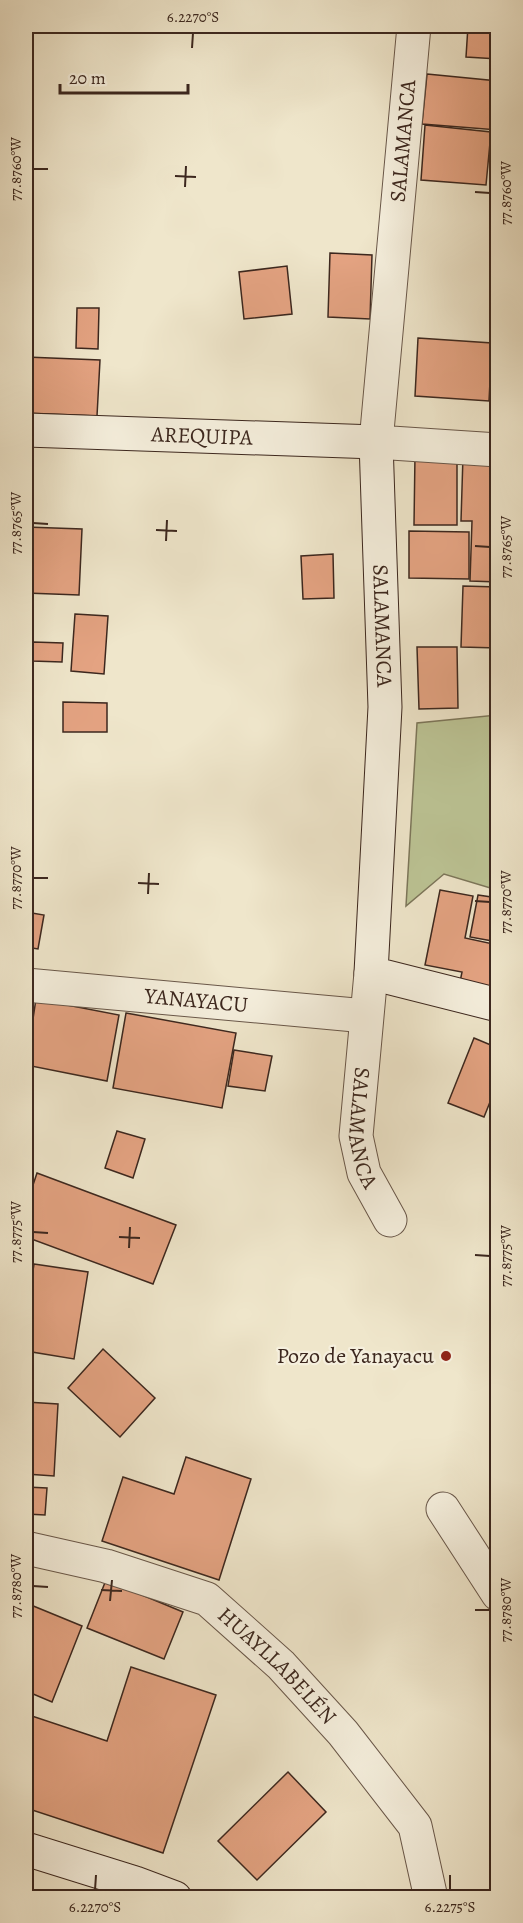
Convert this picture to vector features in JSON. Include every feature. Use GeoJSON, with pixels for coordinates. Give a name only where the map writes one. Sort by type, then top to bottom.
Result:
{"type":"FeatureCollection","features":[{"type":"Feature","properties":{"kind":"street","name":"SALAMANCA"},"geometry":{"type":"LineString","coordinates":[[390,1220],[364,1173],[356,1136],[372,973],[385,707],[376,442],[414,26]]}},
{"type":"Feature","properties":{"kind":"street","name":"AREQUIPA"},"geometry":{"type":"LineString","coordinates":[[26,430],[376,442],[498,450]]}},
{"type":"Feature","properties":{"kind":"street"},"geometry":{"type":"LineString","coordinates":[[372,973],[498,1005]]}},
{"type":"Feature","properties":{"kind":"street","name":"YANAYACU"},"geometry":{"type":"LineString","coordinates":[[26,985],[366,1016]]}},
{"type":"Feature","properties":{"kind":"street"},"geometry":{"type":"LineString","coordinates":[[443,1509],[498,1594]]}},
{"type":"Feature","properties":{"kind":"street","name":"HUAYLLABELÉN"},"geometry":{"type":"LineString","coordinates":[[26,1548],[106,1566],[207,1599],[281,1665],[335,1725],[415,1826],[431,1898]]}},
{"type":"Feature","properties":{"kind":"street"},"geometry":{"type":"LineString","coordinates":[[26,1849],[135,1882],[175,1898]]}},
{"type":"Feature","properties":{"kind":"green space"},"geometry":{"type":"Polygon","coordinates":[[[497,715],[497,890],[444,874],[406,906],[417,723],[497,715]]]}},
{"type":"Feature","properties":{"kind":"building"},"geometry":{"type":"Polygon","coordinates":[[[468,26],[498,29],[498,59],[466,57],[468,26]]]}},
{"type":"Feature","properties":{"kind":"building"},"geometry":{"type":"Polygon","coordinates":[[[427,74],[498,81],[498,130],[422,124],[427,74]]]}},
{"type":"Feature","properties":{"kind":"building"},"geometry":{"type":"Polygon","coordinates":[[[425,125],[491,132],[486,185],[421,180],[425,125]]]}},
{"type":"Feature","properties":{"kind":"building"},"geometry":{"type":"Polygon","coordinates":[[[330,253],[372,255],[370,319],[328,317],[330,253]]]}},
{"type":"Feature","properties":{"kind":"building"},"geometry":{"type":"Polygon","coordinates":[[[287,266],[292,314],[244,319],[239,272],[287,266]]]}},
{"type":"Feature","properties":{"kind":"building"},"geometry":{"type":"Polygon","coordinates":[[[77,308],[99,308],[98,349],[76,348],[77,308]]]}},
{"type":"Feature","properties":{"kind":"building"},"geometry":{"type":"Polygon","coordinates":[[[418,338],[492,343],[489,401],[415,396],[418,338]]]}},
{"type":"Feature","properties":{"kind":"building"},"geometry":{"type":"Polygon","coordinates":[[[494,353],[498,353],[498,419],[490,419],[494,353]]]}},
{"type":"Feature","properties":{"kind":"building"},"geometry":{"type":"Polygon","coordinates":[[[26,357],[100,360],[97,416],[26,413],[26,357]]]}},
{"type":"Feature","properties":{"kind":"building"},"geometry":{"type":"Polygon","coordinates":[[[415,455],[457,455],[457,525],[414,525],[415,455]]]}},
{"type":"Feature","properties":{"kind":"building"},"geometry":{"type":"Polygon","coordinates":[[[463,456],[498,458],[498,582],[470,581],[472,521],[461,521],[463,456]]]}},
{"type":"Feature","properties":{"kind":"building"},"geometry":{"type":"Polygon","coordinates":[[[26,527],[82,529],[79,595],[26,593],[26,527]]]}},
{"type":"Feature","properties":{"kind":"building"},"geometry":{"type":"Polygon","coordinates":[[[409,531],[469,532],[469,579],[409,578],[409,531]]]}},
{"type":"Feature","properties":{"kind":"building"},"geometry":{"type":"Polygon","coordinates":[[[333,554],[334,598],[303,599],[301,556],[333,554]]]}},
{"type":"Feature","properties":{"kind":"building"},"geometry":{"type":"Polygon","coordinates":[[[463,586],[498,587],[498,648],[461,647],[463,586]]]}},
{"type":"Feature","properties":{"kind":"building"},"geometry":{"type":"Polygon","coordinates":[[[75,614],[108,616],[104,674],[71,671],[75,614]]]}},
{"type":"Feature","properties":{"kind":"building"},"geometry":{"type":"Polygon","coordinates":[[[33,642],[63,643],[62,662],[32,661],[33,642]]]}},
{"type":"Feature","properties":{"kind":"building"},"geometry":{"type":"Polygon","coordinates":[[[417,647],[457,647],[458,708],[419,709],[417,647]]]}},
{"type":"Feature","properties":{"kind":"building"},"geometry":{"type":"Polygon","coordinates":[[[63,702],[107,703],[107,732],[63,732],[63,702]]]}},
{"type":"Feature","properties":{"kind":"building"},"geometry":{"type":"Polygon","coordinates":[[[440,890],[473,896],[465,938],[498,945],[498,994],[459,987],[462,972],[425,965],[440,890]]]}},
{"type":"Feature","properties":{"kind":"building"},"geometry":{"type":"Polygon","coordinates":[[[478,895],[498,898],[498,942],[470,937],[478,895]]]}},
{"type":"Feature","properties":{"kind":"building"},"geometry":{"type":"Polygon","coordinates":[[[26,912],[44,915],[38,949],[26,947],[26,912]]]}},
{"type":"Feature","properties":{"kind":"building"},"geometry":{"type":"Polygon","coordinates":[[[36,999],[119,1015],[107,1081],[26,1065],[36,999]]]}},
{"type":"Feature","properties":{"kind":"building"},"geometry":{"type":"Polygon","coordinates":[[[126,1013],[236,1033],[222,1108],[113,1088],[126,1013]]]}},
{"type":"Feature","properties":{"kind":"building"},"geometry":{"type":"Polygon","coordinates":[[[474,1038],[498,1048],[498,1082],[484,1117],[448,1103],[474,1038]]]}},
{"type":"Feature","properties":{"kind":"building"},"geometry":{"type":"Polygon","coordinates":[[[234,1050],[272,1056],[265,1091],[228,1086],[234,1050]]]}},
{"type":"Feature","properties":{"kind":"building"},"geometry":{"type":"Polygon","coordinates":[[[117,1131],[145,1139],[133,1178],[105,1168],[117,1131]]]}},
{"type":"Feature","properties":{"kind":"building"},"geometry":{"type":"Polygon","coordinates":[[[37,1173],[176,1225],[153,1284],[26,1237],[26,1206],[37,1173]]]}},
{"type":"Feature","properties":{"kind":"building"},"geometry":{"type":"Polygon","coordinates":[[[34,1264],[88,1272],[74,1359],[26,1351],[26,1317],[34,1264]]]}},
{"type":"Feature","properties":{"kind":"building"},"geometry":{"type":"Polygon","coordinates":[[[103,1349],[155,1398],[120,1437],[68,1388],[103,1349]]]}},
{"type":"Feature","properties":{"kind":"building"},"geometry":{"type":"Polygon","coordinates":[[[26,1402],[58,1404],[54,1476],[26,1474],[26,1402]]]}},
{"type":"Feature","properties":{"kind":"building"},"geometry":{"type":"Polygon","coordinates":[[[186,1457],[251,1479],[219,1580],[102,1541],[123,1477],[174,1494],[186,1457]]]}},
{"type":"Feature","properties":{"kind":"building"},"geometry":{"type":"Polygon","coordinates":[[[26,1487],[47,1488],[45,1515],[26,1514],[26,1487]]]}},
{"type":"Feature","properties":{"kind":"building"},"geometry":{"type":"Polygon","coordinates":[[[106,1580],[183,1612],[164,1659],[87,1628],[106,1580]]]}},
{"type":"Feature","properties":{"kind":"building"},"geometry":{"type":"Polygon","coordinates":[[[26,1603],[82,1626],[52,1702],[26,1691],[26,1603]]]}},
{"type":"Feature","properties":{"kind":"building"},"geometry":{"type":"Polygon","coordinates":[[[131,1667],[216,1695],[163,1853],[26,1808],[26,1714],[107,1741],[131,1667]]]}},
{"type":"Feature","properties":{"kind":"building"},"geometry":{"type":"Polygon","coordinates":[[[288,1772],[326,1812],[257,1880],[218,1841],[288,1772]]]}},
{"type":"Feature","properties":{"kind":"place","name":"Pozo de Yanayacu"},"geometry":{"type":"Point","coordinates":[446,1356]}}]}
